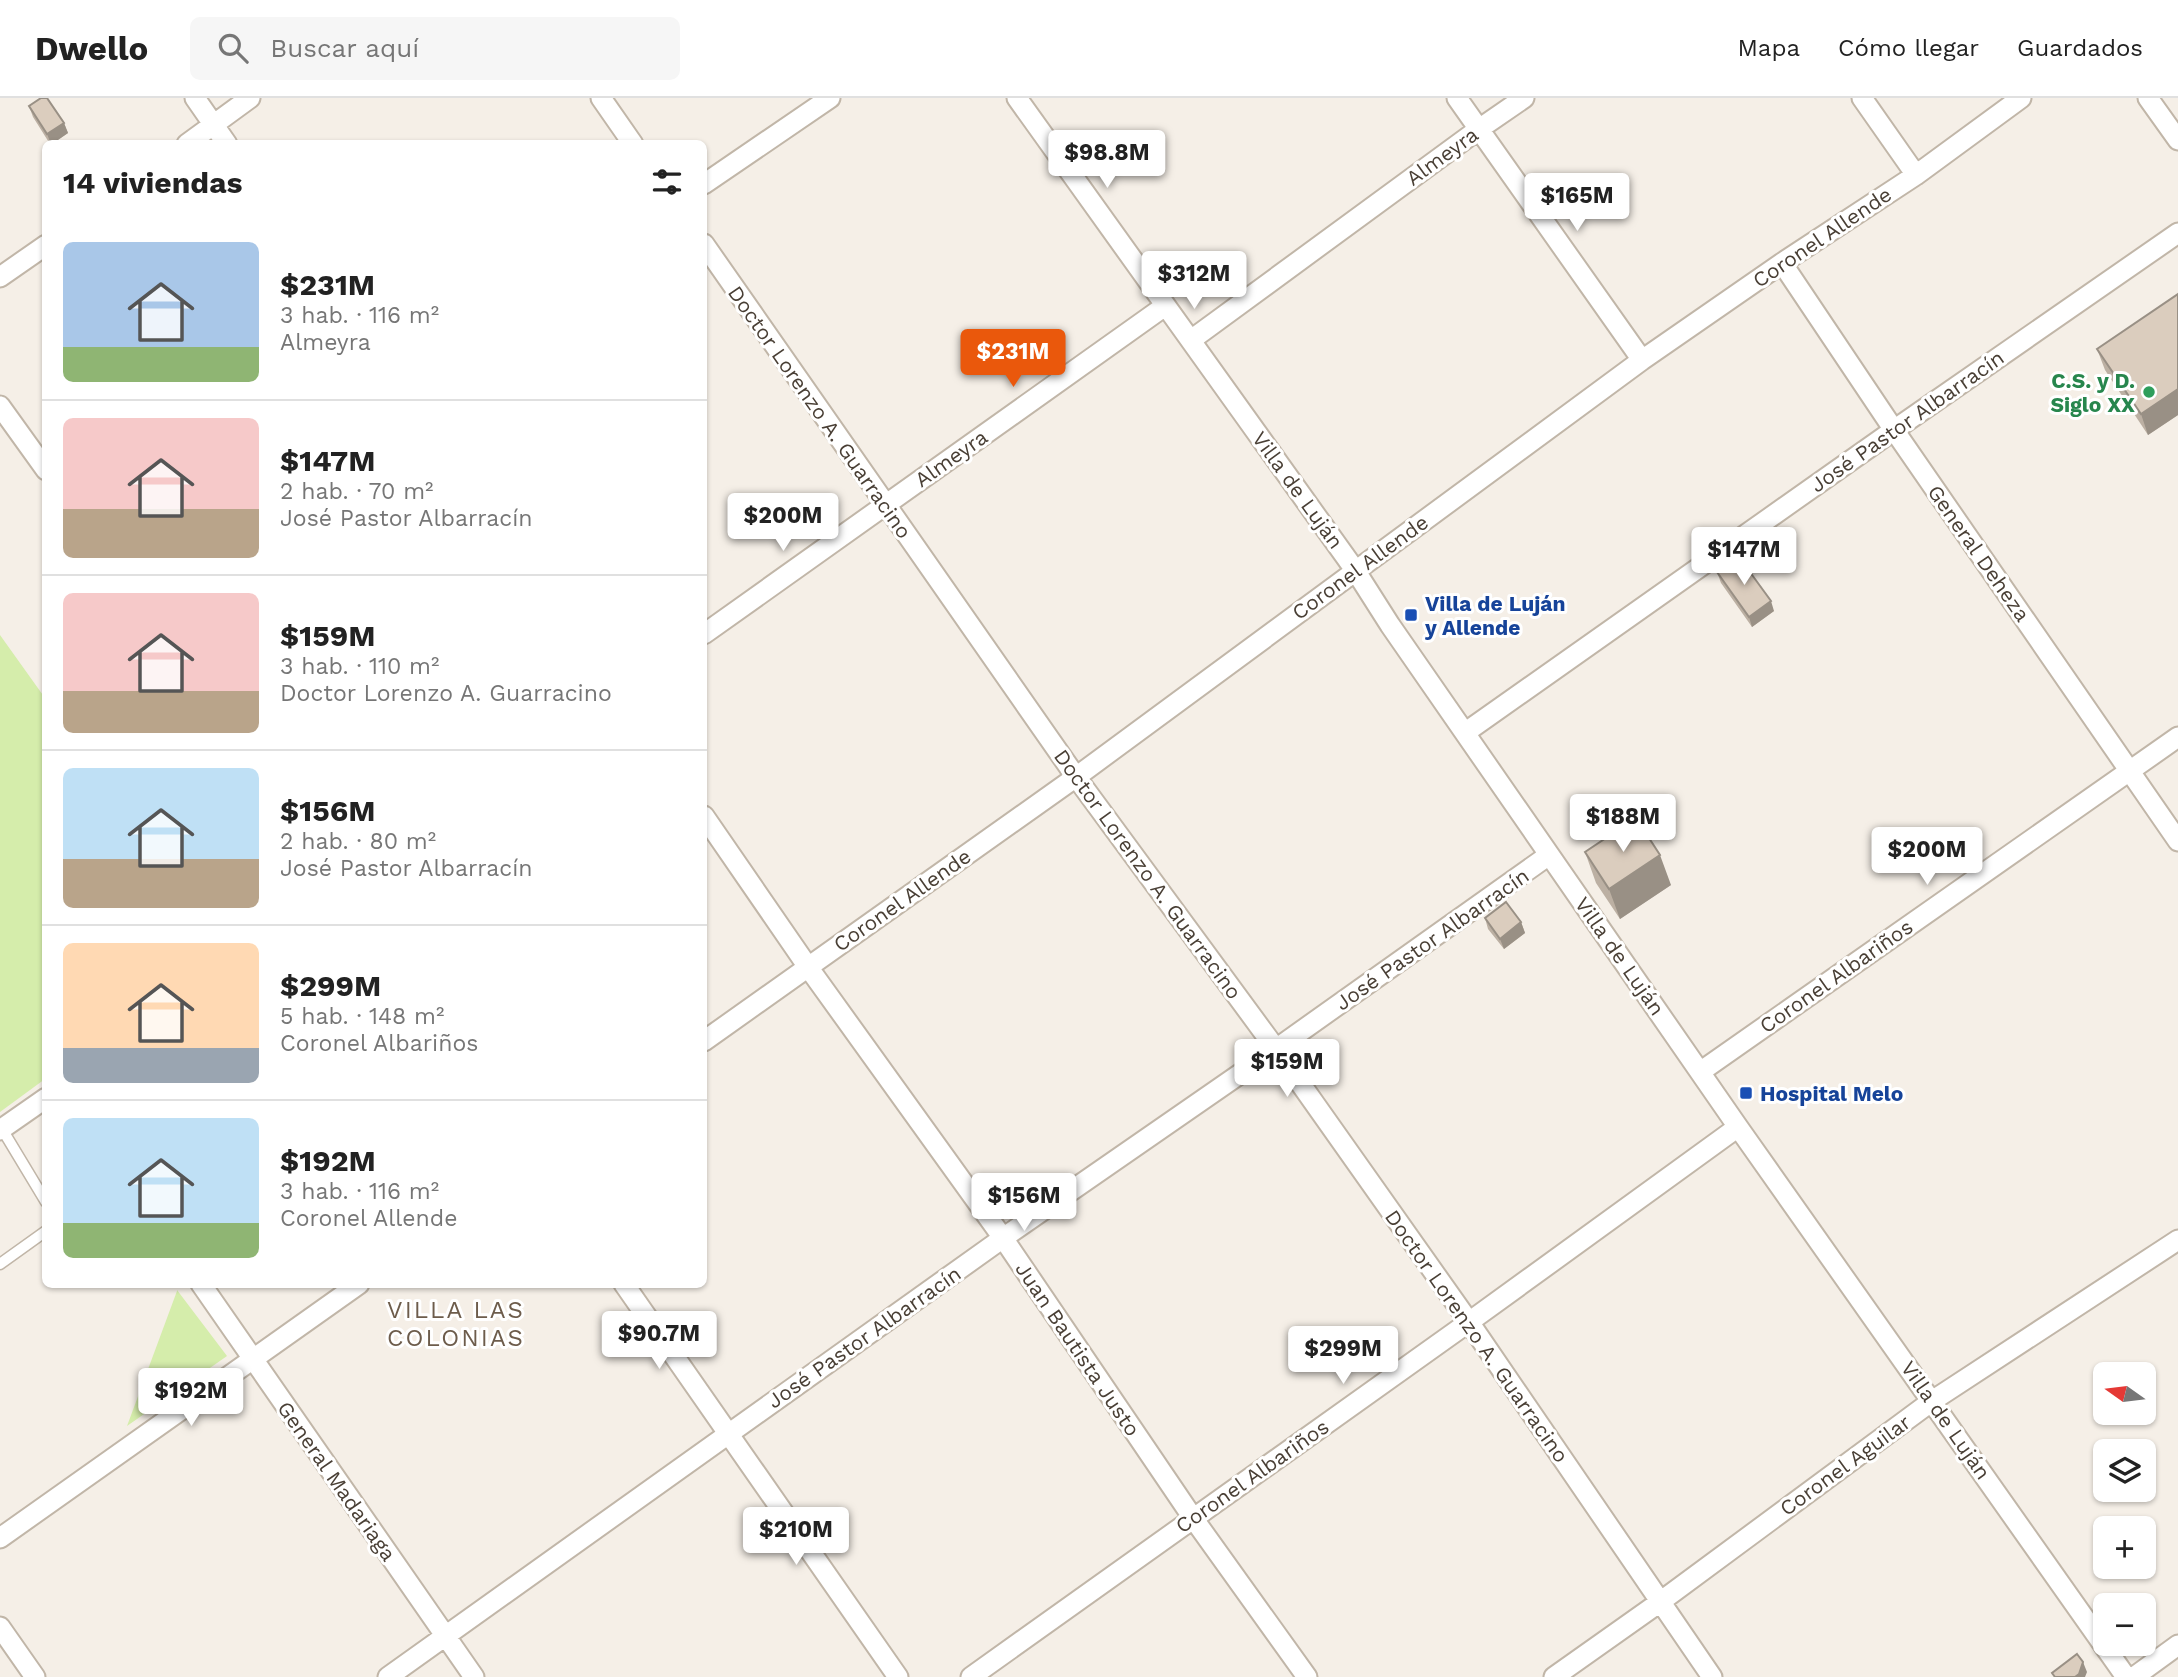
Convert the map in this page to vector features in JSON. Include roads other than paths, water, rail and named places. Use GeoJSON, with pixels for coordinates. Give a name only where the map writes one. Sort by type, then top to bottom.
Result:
{"type":"FeatureCollection","features":[{"type":"Feature","properties":{"kind":"street"},"geometry":{"type":"LineString","coordinates":[[195,98],[224,140]]}},
{"type":"Feature","properties":{"kind":"street"},"geometry":{"type":"LineString","coordinates":[[193,140],[250,98]]}},
{"type":"Feature","properties":{"kind":"street"},"geometry":{"type":"LineString","coordinates":[[601,98],[630,140]]}},
{"type":"Feature","properties":{"kind":"street"},"geometry":{"type":"LineString","coordinates":[[707,182],[830,98]]}},
{"type":"Feature","properties":{"kind":"street","name":"Villa de Luján"},"geometry":{"type":"LineString","coordinates":[[1017,98],[1355,570],[1390,625],[1738,1127],[2126,1677]]}},
{"type":"Feature","properties":{"kind":"street"},"geometry":{"type":"LineString","coordinates":[[1457,98],[1642,360]]}},
{"type":"Feature","properties":{"kind":"street","name":"Almeyra"},"geometry":{"type":"LineString","coordinates":[[1191,340],[1524,98]]}},
{"type":"Feature","properties":{"kind":"street"},"geometry":{"type":"LineString","coordinates":[[1861,98],[1916,175]]}},
{"type":"Feature","properties":{"kind":"street","name":"Coronel Allende"},"geometry":{"type":"LineString","coordinates":[[707,1039],[1076,777],[1642,360],[1916,175],[2021,98]]}},
{"type":"Feature","properties":{"kind":"street"},"geometry":{"type":"LineString","coordinates":[[2148,98],[2178,140]]}},
{"type":"Feature","properties":{"kind":"street","name":"José Pastor Albarracín"},"geometry":{"type":"LineString","coordinates":[[1466,732],[2178,233]]}},
{"type":"Feature","properties":{"kind":"street"},"geometry":{"type":"LineString","coordinates":[[0,277],[42,248]]}},
{"type":"Feature","properties":{"kind":"street","name":"Doctor Lorenzo A. Guarracino"},"geometry":{"type":"LineString","coordinates":[[707,248],[1076,777],[1276,1049],[1469,1322],[1712,1677]]}},
{"type":"Feature","properties":{"kind":"street","name":"General Deheza"},"geometry":{"type":"LineString","coordinates":[[1782,263],[2178,841]]}},
{"type":"Feature","properties":{"kind":"street","name":"Almeyra"},"geometry":{"type":"LineString","coordinates":[[707,632],[1165,306]]}},
{"type":"Feature","properties":{"kind":"street"},"geometry":{"type":"LineString","coordinates":[[0,406],[42,464]]}},
{"type":"Feature","properties":{"kind":"street","name":"Coronel Albariños"},"geometry":{"type":"LineString","coordinates":[[1700,1072],[2178,737]]}},
{"type":"Feature","properties":{"kind":"street","name":"Juan Bautista Justo"},"geometry":{"type":"LineString","coordinates":[[707,821],[1003,1238],[1193,1518],[1307,1677]]}},
{"type":"Feature","properties":{"kind":"street","name":"José Pastor Albarracín"},"geometry":{"type":"LineString","coordinates":[[388,1677],[1003,1238],[1549,855]]}},
{"type":"Feature","properties":{"kind":"street"},"geometry":{"type":"LineString","coordinates":[[1,1129],[42,1101]]}},
{"type":"Feature","properties":{"kind":"street","name":"Coronel Albariños"},"geometry":{"type":"LineString","coordinates":[[971,1677],[1738,1127]]}},
{"type":"Feature","properties":{"kind":"street","name":"Coronel Aguilar"},"geometry":{"type":"LineString","coordinates":[[1554,1677],[1932,1401],[2178,1240]]}},
{"type":"Feature","properties":{"kind":"street","name":"General Madariaga"},"geometry":{"type":"LineString","coordinates":[[204,1288],[474,1677]]}},
{"type":"Feature","properties":{"kind":"street"},"geometry":{"type":"LineString","coordinates":[[0,1538],[353,1288]]}},
{"type":"Feature","properties":{"kind":"street"},"geometry":{"type":"LineString","coordinates":[[627,1288],[898,1677]]}},
{"type":"Feature","properties":{"kind":"street"},"geometry":{"type":"LineString","coordinates":[[0,1627],[35,1677]]}},
{"type":"Feature","properties":{"kind":"street"},"geometry":{"type":"LineString","coordinates":[[2134,1677],[2178,1645]]}},
{"type":"Feature","properties":{"kind":"lane"},"geometry":{"type":"LineString","coordinates":[[1,1129],[42,1196]]}},
{"type":"Feature","properties":{"kind":"lane"},"geometry":{"type":"LineString","coordinates":[[0,1264],[42,1234]]}},
{"type":"Feature","properties":{"kind":"place","name":"C.S. y D. Siglo XX"},"geometry":{"type":"Point","coordinates":[2149,392]}},
{"type":"Feature","properties":{"kind":"place","name":"Villa de Luján y Allende"},"geometry":{"type":"Point","coordinates":[1411,615]}},
{"type":"Feature","properties":{"kind":"place","name":"Hospital Melo"},"geometry":{"type":"Point","coordinates":[1746,1093]}},
{"type":"Feature","properties":{"kind":"district","name":"VILLA LAS COLONIAS"},"geometry":{"type":"Point","coordinates":[456,1324]}}]}
